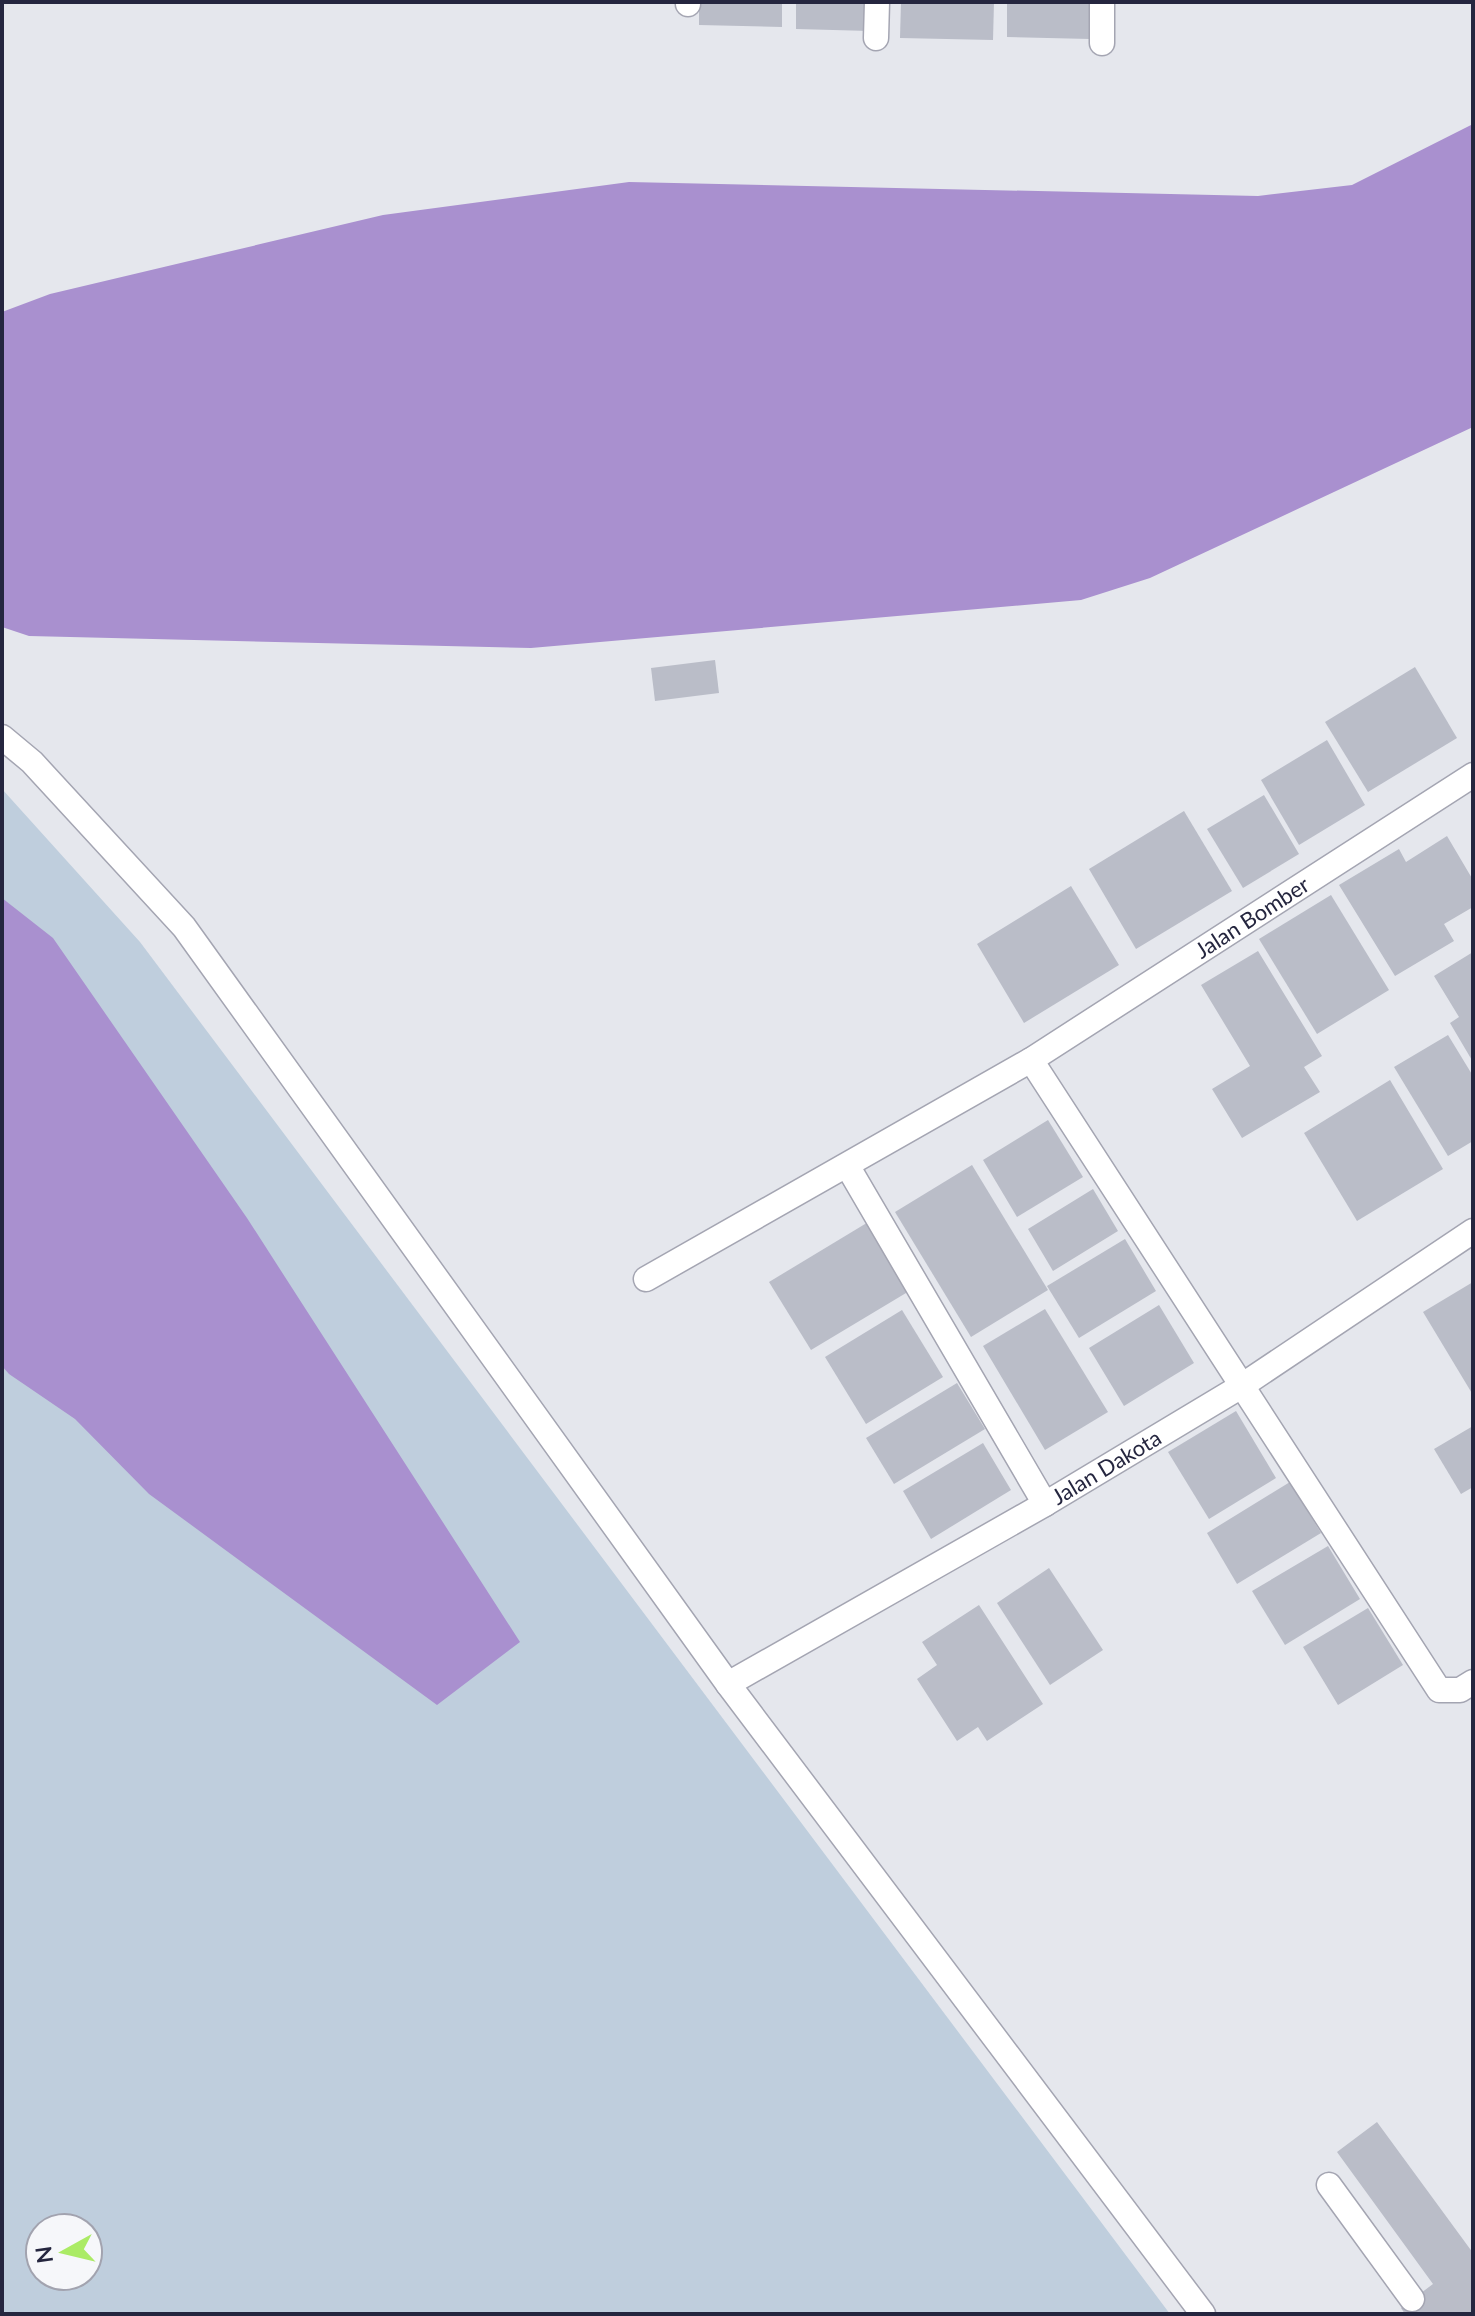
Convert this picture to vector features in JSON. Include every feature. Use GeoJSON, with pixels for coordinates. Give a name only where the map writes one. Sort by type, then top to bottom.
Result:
{"type":"FeatureCollection","features":[{"type":"Feature","properties":{"kind":"lane"},"geometry":{"type":"LineString","coordinates":[[876,38],[877,2]]}},
{"type":"Feature","properties":{"kind":"lane"},"geometry":{"type":"LineString","coordinates":[[1102,2],[1102,43]]}},
{"type":"Feature","properties":{"kind":"lane"},"geometry":{"type":"LineString","coordinates":[[2,737],[32,762],[184,927],[728,1684],[1203,2314]]}},
{"type":"Feature","properties":{"kind":"lane","name":"Jalan Bomber"},"geometry":{"type":"LineString","coordinates":[[646,1279],[848,1167],[1031,1060],[1473,775]]}},
{"type":"Feature","properties":{"kind":"lane"},"geometry":{"type":"LineString","coordinates":[[1031,1060],[1439,1690],[1460,1690],[1473,1682]]}},
{"type":"Feature","properties":{"kind":"lane"},"geometry":{"type":"LineString","coordinates":[[848,1167],[1045,1504]]}},
{"type":"Feature","properties":{"kind":"lane","name":"Jalan Dakota"},"geometry":{"type":"LineString","coordinates":[[728,1684],[1045,1504],[1240,1387],[1473,1231]]}},
{"type":"Feature","properties":{"kind":"lane"},"geometry":{"type":"LineString","coordinates":[[1329,2185],[1412,2299]]}},
{"type":"Feature","properties":{"kind":"shaded area"},"geometry":{"type":"Polygon","coordinates":[[[1473,124],[1473,427],[1150,578],[1081,600],[531,648],[29,636],[2,627],[2,312],[50,294],[383,215],[629,182],[1258,196],[1352,185],[1473,124]]]}},
{"type":"Feature","properties":{"kind":"shaded area"},"geometry":{"type":"Polygon","coordinates":[[[2,789],[140,942],[1170,2314],[2,2314],[2,789]]]}},
{"type":"Feature","properties":{"kind":"shaded area"},"geometry":{"type":"Polygon","coordinates":[[[2,898],[53,938],[247,1218],[520,1642],[437,1705],[149,1494],[75,1419],[2,1366],[2,898]]]}},
{"type":"Feature","properties":{"kind":"building"},"geometry":{"type":"Polygon","coordinates":[[[699,2],[782,2],[782,27],[699,25],[699,2]]]}},
{"type":"Feature","properties":{"kind":"building"},"geometry":{"type":"Polygon","coordinates":[[[796,2],[870,2],[870,31],[796,29],[796,2]]]}},
{"type":"Feature","properties":{"kind":"building"},"geometry":{"type":"Polygon","coordinates":[[[901,2],[994,2],[993,40],[900,38],[901,2]]]}},
{"type":"Feature","properties":{"kind":"building"},"geometry":{"type":"Polygon","coordinates":[[[1007,2],[1091,2],[1090,39],[1007,37],[1007,2]]]}},
{"type":"Feature","properties":{"kind":"building"},"geometry":{"type":"Polygon","coordinates":[[[715,660],[719,693],[655,701],[651,668],[715,660]]]}},
{"type":"Feature","properties":{"kind":"building"},"geometry":{"type":"Polygon","coordinates":[[[1415,667],[1457,738],[1368,792],[1325,722],[1415,667]]]}},
{"type":"Feature","properties":{"kind":"building"},"geometry":{"type":"Polygon","coordinates":[[[1327,740],[1365,805],[1299,845],[1261,780],[1327,740]]]}},
{"type":"Feature","properties":{"kind":"building"},"geometry":{"type":"Polygon","coordinates":[[[1264,795],[1299,854],[1243,888],[1207,829],[1264,795]]]}},
{"type":"Feature","properties":{"kind":"building"},"geometry":{"type":"Polygon","coordinates":[[[1184,811],[1232,891],[1136,949],[1089,869],[1184,811]]]}},
{"type":"Feature","properties":{"kind":"building"},"geometry":{"type":"Polygon","coordinates":[[[1447,836],[1473,880],[1473,907],[1444,924],[1454,941],[1395,976],[1339,885],[1399,849],[1406,862],[1447,836]]]}},
{"type":"Feature","properties":{"kind":"building"},"geometry":{"type":"Polygon","coordinates":[[[1071,886],[1119,965],[1024,1023],[977,944],[1071,886]]]}},
{"type":"Feature","properties":{"kind":"building"},"geometry":{"type":"Polygon","coordinates":[[[1331,895],[1389,990],[1317,1034],[1259,939],[1331,895]]]}},
{"type":"Feature","properties":{"kind":"building"},"geometry":{"type":"Polygon","coordinates":[[[1258,951],[1322,1056],[1304,1067],[1320,1092],[1242,1138],[1212,1089],[1250,1066],[1201,985],[1258,951]]]}},
{"type":"Feature","properties":{"kind":"building"},"geometry":{"type":"Polygon","coordinates":[[[1473,952],[1473,1062],[1450,1023],[1459,1017],[1434,976],[1473,952]]]}},
{"type":"Feature","properties":{"kind":"building"},"geometry":{"type":"Polygon","coordinates":[[[1448,1035],[1473,1076],[1473,1141],[1448,1156],[1394,1067],[1448,1035]]]}},
{"type":"Feature","properties":{"kind":"building"},"geometry":{"type":"Polygon","coordinates":[[[1390,1080],[1443,1169],[1357,1221],[1304,1133],[1390,1080]]]}},
{"type":"Feature","properties":{"kind":"building"},"geometry":{"type":"Polygon","coordinates":[[[1048,1120],[1083,1177],[1017,1217],[983,1160],[1048,1120]]]}},
{"type":"Feature","properties":{"kind":"building"},"geometry":{"type":"Polygon","coordinates":[[[972,1165],[1048,1290],[971,1337],[895,1212],[972,1165]]]}},
{"type":"Feature","properties":{"kind":"building"},"geometry":{"type":"Polygon","coordinates":[[[1093,1189],[1118,1231],[1053,1271],[1028,1229],[1093,1189]]]}},
{"type":"Feature","properties":{"kind":"building"},"geometry":{"type":"Polygon","coordinates":[[[870,1221],[911,1290],[811,1350],[769,1282],[870,1221]]]}},
{"type":"Feature","properties":{"kind":"building"},"geometry":{"type":"Polygon","coordinates":[[[1125,1239],[1156,1291],[1079,1338],[1047,1286],[1125,1239]]]}},
{"type":"Feature","properties":{"kind":"building"},"geometry":{"type":"Polygon","coordinates":[[[1473,1282],[1473,1395],[1423,1312],[1473,1282]]]}},
{"type":"Feature","properties":{"kind":"building"},"geometry":{"type":"Polygon","coordinates":[[[1159,1305],[1194,1363],[1124,1406],[1089,1348],[1159,1305]]]}},
{"type":"Feature","properties":{"kind":"building"},"geometry":{"type":"Polygon","coordinates":[[[1045,1309],[1108,1412],[1045,1450],[983,1346],[1045,1309]]]}},
{"type":"Feature","properties":{"kind":"building"},"geometry":{"type":"Polygon","coordinates":[[[902,1310],[943,1377],[866,1424],[825,1357],[902,1310]]]}},
{"type":"Feature","properties":{"kind":"building"},"geometry":{"type":"Polygon","coordinates":[[[957,1383],[985,1429],[894,1484],[866,1438],[957,1383]]]}},
{"type":"Feature","properties":{"kind":"building"},"geometry":{"type":"Polygon","coordinates":[[[1236,1411],[1276,1478],[1209,1519],[1168,1452],[1236,1411]]]}},
{"type":"Feature","properties":{"kind":"building"},"geometry":{"type":"Polygon","coordinates":[[[1473,1426],[1473,1487],[1461,1494],[1434,1449],[1473,1426]]]}},
{"type":"Feature","properties":{"kind":"building"},"geometry":{"type":"Polygon","coordinates":[[[983,1443],[1011,1490],[931,1539],[903,1491],[983,1443]]]}},
{"type":"Feature","properties":{"kind":"building"},"geometry":{"type":"Polygon","coordinates":[[[1290,1482],[1321,1533],[1237,1584],[1207,1533],[1290,1482]]]}},
{"type":"Feature","properties":{"kind":"building"},"geometry":{"type":"Polygon","coordinates":[[[1328,1546],[1360,1599],[1285,1645],[1252,1591],[1328,1546]]]}},
{"type":"Feature","properties":{"kind":"building"},"geometry":{"type":"Polygon","coordinates":[[[1049,1568],[1103,1650],[1050,1685],[997,1603],[1049,1568]]]}},
{"type":"Feature","properties":{"kind":"building"},"geometry":{"type":"Polygon","coordinates":[[[979,1605],[1043,1704],[987,1741],[978,1727],[957,1741],[917,1679],[937,1665],[922,1642],[979,1605]]]}},
{"type":"Feature","properties":{"kind":"building"},"geometry":{"type":"Polygon","coordinates":[[[1368,1608],[1403,1665],[1338,1705],[1303,1647],[1368,1608]]]}},
{"type":"Feature","properties":{"kind":"building"},"geometry":{"type":"Polygon","coordinates":[[[1377,2122],[1473,2253],[1473,2314],[1405,2314],[1401,2308],[1433,2284],[1337,2152],[1377,2122]]]}}]}
